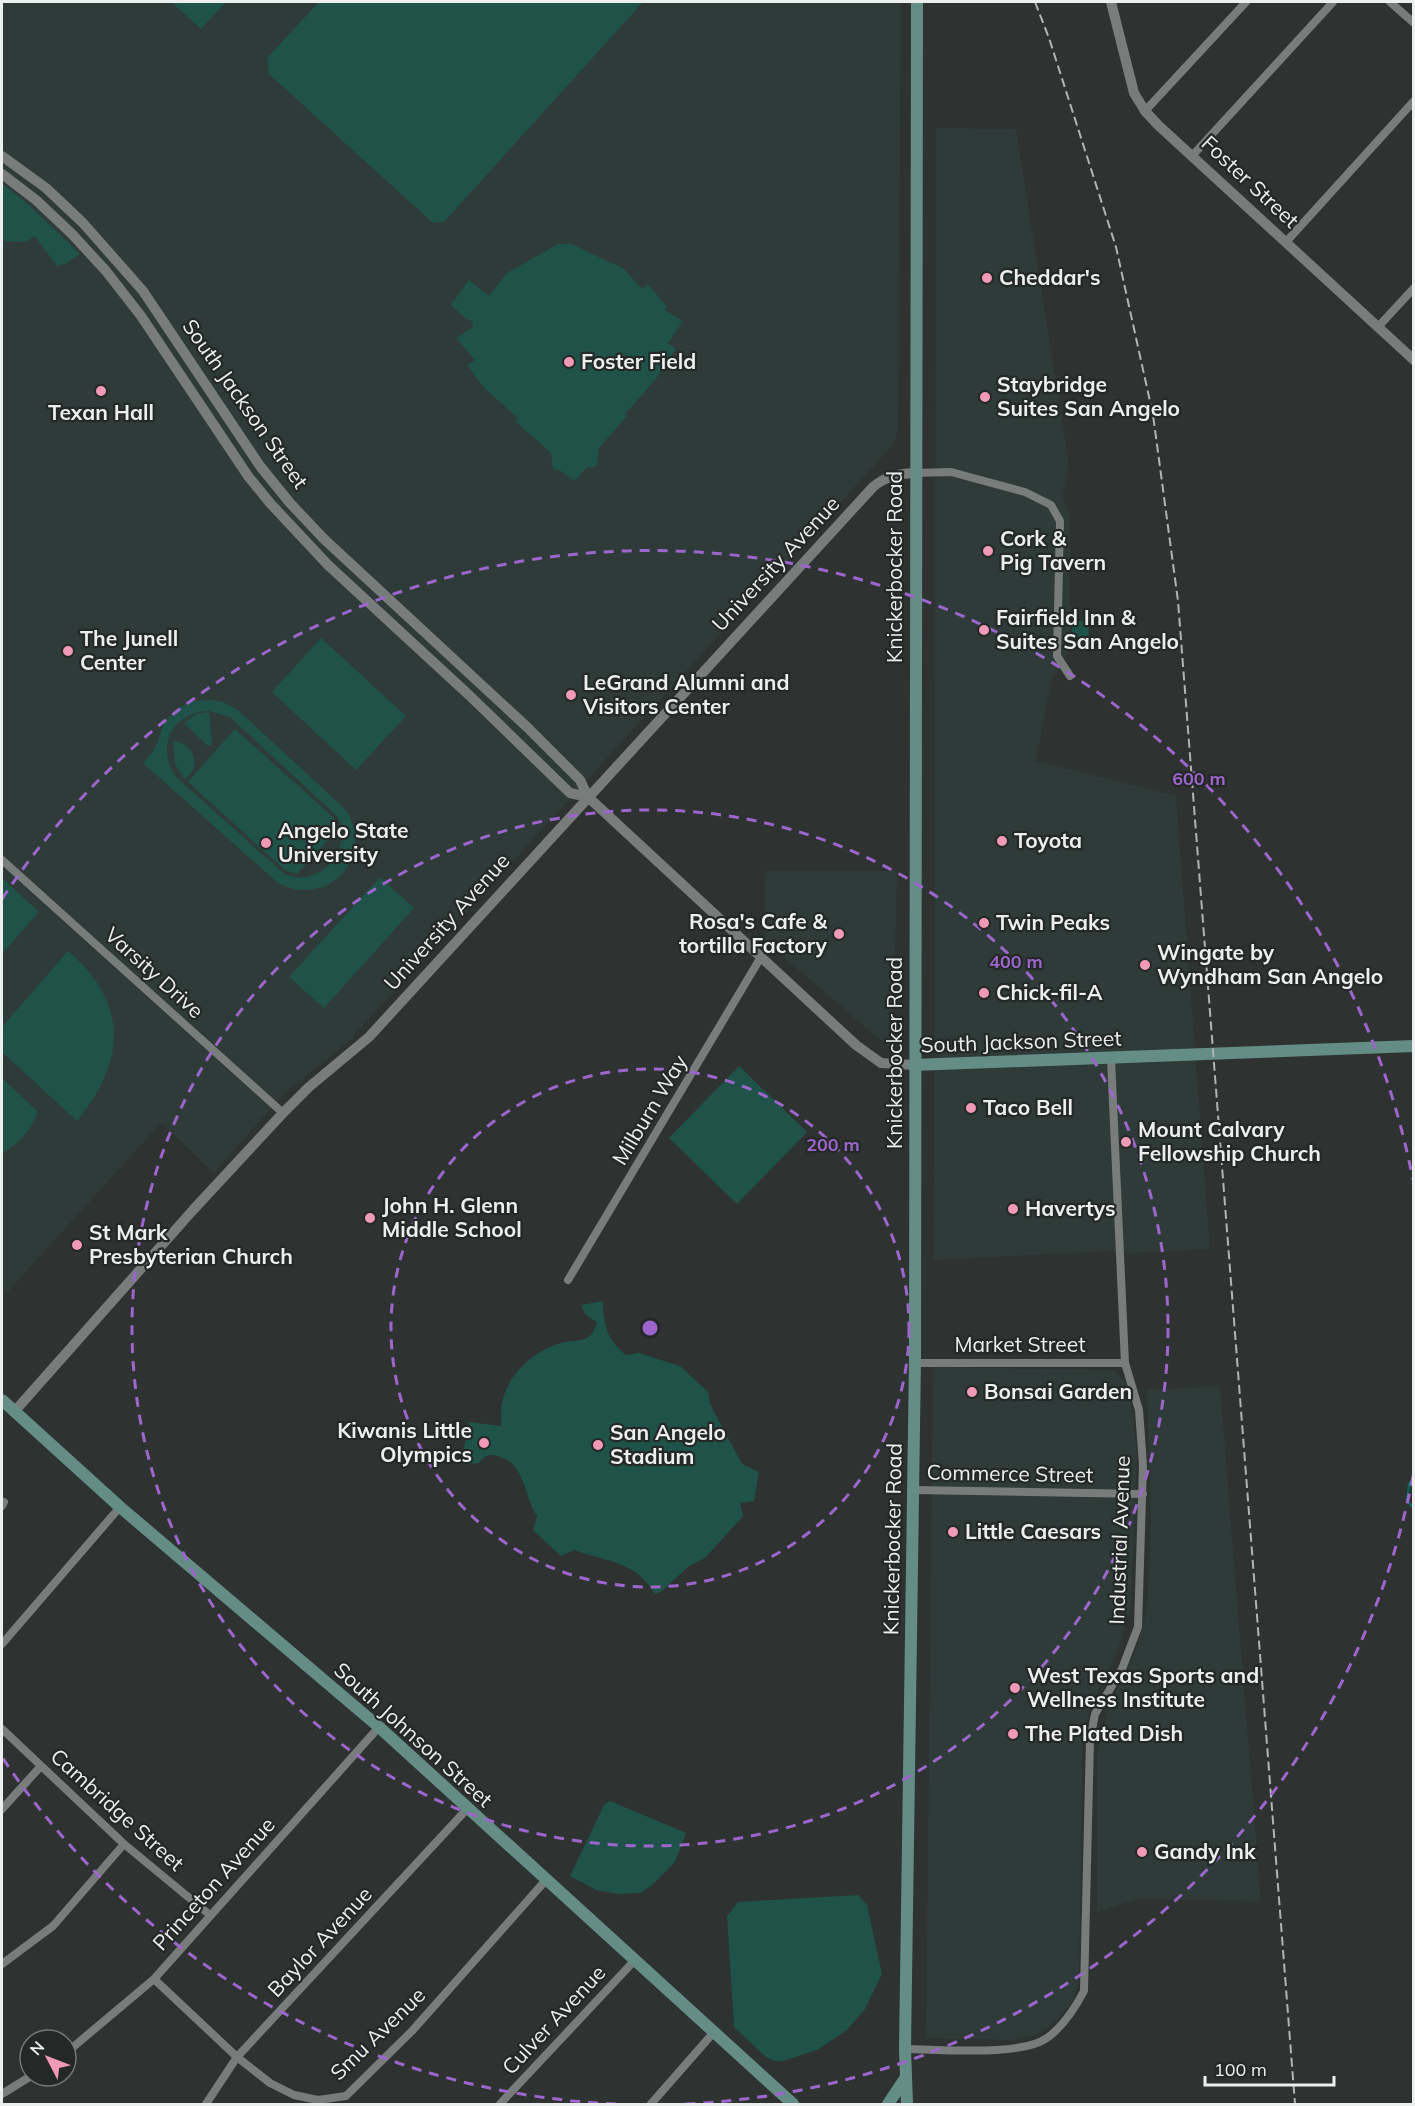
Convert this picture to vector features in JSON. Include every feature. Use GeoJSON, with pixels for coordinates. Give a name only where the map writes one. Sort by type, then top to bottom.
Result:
{"type":"FeatureCollection","features":[{"type":"Feature","properties":{"kind":"main road","name":"Knickerbocker Road"},"geometry":{"type":"LineString","coordinates":[[907,2104],[905,2049],[915,1363],[917,2]]}},
{"type":"Feature","properties":{"kind":"main road","name":"South Jackson Street"},"geometry":{"type":"LineString","coordinates":[[914,1065],[1413,1046]]}},
{"type":"Feature","properties":{"kind":"main road","name":"South Johnson Street"},"geometry":{"type":"LineString","coordinates":[[2,1400],[120,1507],[379,1727],[793,2104]]}},
{"type":"Feature","properties":{"kind":"main road"},"geometry":{"type":"LineString","coordinates":[[888,2104],[906,2077]]}},
{"type":"Feature","properties":{"kind":"street","name":"Foster Street"},"geometry":{"type":"LineString","coordinates":[[1111,2],[1134,93],[1146,111],[1413,360]]}},
{"type":"Feature","properties":{"kind":"street"},"geometry":{"type":"LineString","coordinates":[[1146,111],[1246,2]]}},
{"type":"Feature","properties":{"kind":"street"},"geometry":{"type":"LineString","coordinates":[[1192,156],[1333,2]]}},
{"type":"Feature","properties":{"kind":"street"},"geometry":{"type":"LineString","coordinates":[[1390,2],[1413,22]]}},
{"type":"Feature","properties":{"kind":"street"},"geometry":{"type":"LineString","coordinates":[[1286,242],[1413,100]]}},
{"type":"Feature","properties":{"kind":"street","name":"South Jackson Street"},"geometry":{"type":"LineString","coordinates":[[2,156],[46,188],[83,223],[143,291],[260,466],[290,503],[324,539],[489,690],[580,780],[588,797],[856,1045],[881,1063],[914,1065]]}},
{"type":"Feature","properties":{"kind":"street","name":"South Jackson Street"},"geometry":{"type":"LineString","coordinates":[[2,174],[36,200],[106,271],[141,316],[248,476],[299,536],[570,793],[588,797]]}},
{"type":"Feature","properties":{"kind":"street"},"geometry":{"type":"LineString","coordinates":[[1378,327],[1413,288]]}},
{"type":"Feature","properties":{"kind":"street"},"geometry":{"type":"LineString","coordinates":[[915,473],[951,472],[1025,492],[1051,505],[1060,521],[1058,656],[1070,676]]}},
{"type":"Feature","properties":{"kind":"street","name":"University Avenue"},"geometry":{"type":"LineString","coordinates":[[14,1412],[193,1210],[283,1113],[309,1087],[369,1037],[873,487],[882,479],[897,474],[915,473]]}},
{"type":"Feature","properties":{"kind":"street","name":"Varsity Drive"},"geometry":{"type":"LineString","coordinates":[[2,860],[283,1113]]}},
{"type":"Feature","properties":{"kind":"street","name":"Milburn Way"},"geometry":{"type":"LineString","coordinates":[[568,1280],[761,957]]}},
{"type":"Feature","properties":{"kind":"street","name":"Industrial Avenue"},"geometry":{"type":"LineString","coordinates":[[905,2049],[1004,2050],[1029,2046],[1047,2038],[1072,2013],[1084,1990],[1090,1740],[1095,1714],[1122,1669],[1138,1627],[1143,1494],[1139,1410],[1125,1363],[1111,1059]]}},
{"type":"Feature","properties":{"kind":"street","name":"Market Street"},"geometry":{"type":"LineString","coordinates":[[915,1363],[1125,1363]]}},
{"type":"Feature","properties":{"kind":"street","name":"Commerce Street"},"geometry":{"type":"LineString","coordinates":[[913,1490],[1143,1494]]}},
{"type":"Feature","properties":{"kind":"street"},"geometry":{"type":"LineString","coordinates":[[2,1644],[120,1507]]}},
{"type":"Feature","properties":{"kind":"street","name":"Princeton Avenue"},"geometry":{"type":"LineString","coordinates":[[78,2043],[154,1979],[379,1727]]}},
{"type":"Feature","properties":{"kind":"street","name":"Cambridge Street"},"geometry":{"type":"LineString","coordinates":[[2,1730],[124,1844],[210,1915]]}},
{"type":"Feature","properties":{"kind":"street"},"geometry":{"type":"LineString","coordinates":[[2,1809],[41,1767]]}},
{"type":"Feature","properties":{"kind":"street","name":"Baylor Avenue"},"geometry":{"type":"LineString","coordinates":[[206,2104],[237,2057],[467,1809]]}},
{"type":"Feature","properties":{"kind":"street"},"geometry":{"type":"LineString","coordinates":[[2,1964],[53,1926],[124,1844]]}},
{"type":"Feature","properties":{"kind":"street","name":"Smu Avenue"},"geometry":{"type":"LineString","coordinates":[[154,1979],[237,2057],[270,2083],[294,2096],[318,2100],[346,2096],[412,2031],[546,1880]]}},
{"type":"Feature","properties":{"kind":"street","name":"Culver Avenue"},"geometry":{"type":"LineString","coordinates":[[501,2104],[635,1960]]}},
{"type":"Feature","properties":{"kind":"street"},"geometry":{"type":"LineString","coordinates":[[651,2104],[714,2032]]}},
{"type":"Feature","properties":{"kind":"street"},"geometry":{"type":"LineString","coordinates":[[2,2094],[18,2084]]}},
{"type":"Feature","properties":{"kind":"shaded area","name":"Angelo State University"},"geometry":{"type":"Polygon","coordinates":[[[2,2],[171,2],[201,29],[226,2],[901,2],[898,430],[893,445],[348,1042],[282,1096],[214,1173],[161,1123],[2,1298],[2,2]]]}},
{"type":"Feature","properties":{"kind":"shaded area"},"geometry":{"type":"Polygon","coordinates":[[[936,128],[1016,129],[1069,465],[1062,496],[1070,515],[1070,649],[1051,682],[1036,761],[1176,796],[1210,1249],[1131,1253],[1110,1251],[934,1260],[936,128]]]}},
{"type":"Feature","properties":{"kind":"shaded area"},"geometry":{"type":"Polygon","coordinates":[[[765,871],[897,871],[893,1051],[764,940],[765,871]]]}},
{"type":"Feature","properties":{"kind":"shaded area"},"geometry":{"type":"Polygon","coordinates":[[[933,1367],[1113,1370],[1125,1382],[1132,1410],[1137,1454],[1131,1607],[1117,1653],[1092,1703],[1083,1732],[1079,1981],[1072,2002],[1060,2017],[1040,2033],[1014,2040],[926,2038],[933,1367]]]}},
{"type":"Feature","properties":{"kind":"shaded area"},"geometry":{"type":"Polygon","coordinates":[[[1220,1386],[1261,1901],[1138,1899],[1097,1912],[1097,1750],[1109,1706],[1136,1651],[1147,1609],[1151,1521],[1147,1390],[1220,1386]]]}},
{"type":"Feature","properties":{"kind":"green space"},"geometry":{"type":"Polygon","coordinates":[[[171,2],[226,2],[201,29],[171,2]]]}},
{"type":"Feature","properties":{"kind":"green space"},"geometry":{"type":"Polygon","coordinates":[[[319,2],[643,2],[444,222],[433,223],[269,74],[267,58],[319,2]]]}},
{"type":"Feature","properties":{"kind":"green space"},"geometry":{"type":"Polygon","coordinates":[[[2,183],[30,206],[80,254],[65,264],[57,266],[35,236],[26,242],[2,241],[2,183]]]}},
{"type":"Feature","properties":{"kind":"green space","name":"Foster Field"},"geometry":{"type":"Polygon","coordinates":[[[558,244],[572,244],[624,269],[642,289],[648,284],[667,307],[665,310],[683,321],[668,343],[676,349],[655,380],[625,414],[627,416],[599,448],[597,464],[593,468],[587,467],[577,479],[573,480],[561,471],[553,469],[551,453],[515,421],[518,418],[486,390],[467,365],[475,360],[456,338],[473,327],[473,322],[451,305],[469,280],[489,296],[507,273],[558,244]]]}},
{"type":"Feature","properties":{"kind":"green space"},"geometry":{"type":"Polygon","coordinates":[[[1072,621],[1089,621],[1088,648],[1071,648],[1072,621]]]}},
{"type":"Feature","properties":{"kind":"green space"},"geometry":{"type":"Polygon","coordinates":[[[321,638],[406,716],[356,770],[272,692],[321,638]]]}},
{"type":"Feature","properties":{"kind":"green space"},"geometry":{"type":"Polygon","coordinates":[[[195,701],[223,702],[238,710],[346,810],[354,828],[355,845],[351,861],[342,874],[329,884],[314,889],[296,889],[278,883],[143,763],[155,749],[164,723],[177,708],[195,701]],[[209,711],[185,717],[177,724],[171,733],[167,753],[169,765],[175,776],[283,873],[296,877],[308,877],[320,872],[330,864],[341,841],[342,828],[337,816],[230,717],[209,711]]]}},
{"type":"Feature","properties":{"kind":"green space"},"geometry":{"type":"Polygon","coordinates":[[[209,712],[212,745],[208,746],[184,723],[196,714],[209,712]]]}},
{"type":"Feature","properties":{"kind":"green space"},"geometry":{"type":"Polygon","coordinates":[[[235,729],[334,818],[338,829],[297,874],[285,870],[188,782],[235,729]]]}},
{"type":"Feature","properties":{"kind":"green space"},"geometry":{"type":"Polygon","coordinates":[[[173,741],[186,746],[194,756],[194,769],[184,779],[175,764],[173,741]]]}},
{"type":"Feature","properties":{"kind":"green space"},"geometry":{"type":"Polygon","coordinates":[[[380,877],[414,908],[324,1008],[289,977],[380,877]]]}},
{"type":"Feature","properties":{"kind":"green space"},"geometry":{"type":"Polygon","coordinates":[[[2,878],[39,912],[2,954],[2,878]]]}},
{"type":"Feature","properties":{"kind":"green space"},"geometry":{"type":"Polygon","coordinates":[[[68,951],[88,971],[102,991],[111,1012],[114,1033],[112,1055],[105,1076],[93,1099],[77,1121],[2,1052],[2,1027],[68,951]]]}},
{"type":"Feature","properties":{"kind":"green space"},"geometry":{"type":"Polygon","coordinates":[[[739,1066],[807,1132],[737,1204],[669,1138],[739,1066]]]}},
{"type":"Feature","properties":{"kind":"green space"},"geometry":{"type":"Polygon","coordinates":[[[2,1078],[38,1112],[24,1136],[2,1153],[2,1078]]]}},
{"type":"Feature","properties":{"kind":"green space","name":"San Angelo Stadium"},"geometry":{"type":"Polygon","coordinates":[[[603,1301],[607,1331],[614,1343],[626,1355],[639,1353],[680,1366],[708,1392],[710,1404],[742,1464],[759,1472],[754,1501],[740,1503],[743,1516],[705,1558],[689,1566],[662,1591],[655,1594],[639,1575],[620,1564],[574,1550],[561,1556],[533,1530],[537,1516],[514,1466],[493,1455],[479,1463],[465,1464],[463,1453],[469,1422],[501,1426],[501,1408],[505,1392],[516,1373],[541,1352],[561,1343],[583,1340],[591,1335],[597,1322],[585,1314],[582,1305],[603,1301]]]}},
{"type":"Feature","properties":{"kind":"green space"},"geometry":{"type":"Polygon","coordinates":[[[610,1801],[686,1833],[675,1862],[651,1886],[640,1893],[619,1894],[596,1890],[570,1876],[604,1805],[610,1801]]]}},
{"type":"Feature","properties":{"kind":"green space"},"geometry":{"type":"Polygon","coordinates":[[[858,1895],[867,1905],[882,1974],[865,2009],[847,2030],[817,2050],[783,2061],[775,2061],[766,2057],[734,2027],[727,1916],[738,1902],[858,1895]]]}},
{"type":"Feature","properties":{"kind":"waterway"},"geometry":{"type":"LineString","coordinates":[[1414,1477],[1409,1484],[1407,1500],[1414,1509]]}},
{"type":"Feature","properties":{"kind":"railway"},"geometry":{"type":"LineString","coordinates":[[1035,2],[1049,38],[1116,247],[1153,415],[1178,601],[1295,2104]]}},
{"type":"Feature","properties":{"kind":"place","name":"Cheddar's"},"geometry":{"type":"Point","coordinates":[987,278]}},
{"type":"Feature","properties":{"kind":"place","name":"Foster Field"},"geometry":{"type":"Point","coordinates":[569,362]}},
{"type":"Feature","properties":{"kind":"place","name":"Texan Hall"},"geometry":{"type":"Point","coordinates":[101,391]}},
{"type":"Feature","properties":{"kind":"place","name":"Staybridge Suites San Angelo"},"geometry":{"type":"Point","coordinates":[985,397]}},
{"type":"Feature","properties":{"kind":"place","name":"Cork & Pig Tavern"},"geometry":{"type":"Point","coordinates":[988,551]}},
{"type":"Feature","properties":{"kind":"place","name":"Fairfield Inn & Suites San Angelo"},"geometry":{"type":"Point","coordinates":[984,630]}},
{"type":"Feature","properties":{"kind":"place","name":"The Junell Center"},"geometry":{"type":"Point","coordinates":[68,651]}},
{"type":"Feature","properties":{"kind":"place","name":"LeGrand Alumni and Visitors Center"},"geometry":{"type":"Point","coordinates":[571,695]}},
{"type":"Feature","properties":{"kind":"place","name":"Toyota"},"geometry":{"type":"Point","coordinates":[1002,841]}},
{"type":"Feature","properties":{"kind":"place","name":"Angelo State University"},"geometry":{"type":"Point","coordinates":[266,843]}},
{"type":"Feature","properties":{"kind":"place","name":"Twin Peaks"},"geometry":{"type":"Point","coordinates":[984,923]}},
{"type":"Feature","properties":{"kind":"place","name":"Rosa's Cafe & tortilla Factory"},"geometry":{"type":"Point","coordinates":[839,934]}},
{"type":"Feature","properties":{"kind":"place","name":"Wingate by Wyndham San Angelo"},"geometry":{"type":"Point","coordinates":[1145,965]}},
{"type":"Feature","properties":{"kind":"place","name":"Chick-fil-A"},"geometry":{"type":"Point","coordinates":[984,993]}},
{"type":"Feature","properties":{"kind":"place","name":"Taco Bell"},"geometry":{"type":"Point","coordinates":[971,1108]}},
{"type":"Feature","properties":{"kind":"place","name":"Mount Calvary Fellowship Church"},"geometry":{"type":"Point","coordinates":[1126,1142]}},
{"type":"Feature","properties":{"kind":"place","name":"Havertys"},"geometry":{"type":"Point","coordinates":[1013,1209]}},
{"type":"Feature","properties":{"kind":"place","name":"John H. Glenn Middle School"},"geometry":{"type":"Point","coordinates":[370,1218]}},
{"type":"Feature","properties":{"kind":"place","name":"St Mark Presbyterian Church"},"geometry":{"type":"Point","coordinates":[77,1245]}},
{"type":"Feature","properties":{"kind":"place","name":"Bonsai Garden"},"geometry":{"type":"Point","coordinates":[972,1392]}},
{"type":"Feature","properties":{"kind":"place","name":"Kiwanis Little Olympics"},"geometry":{"type":"Point","coordinates":[484,1443]}},
{"type":"Feature","properties":{"kind":"place","name":"San Angelo Stadium"},"geometry":{"type":"Point","coordinates":[598,1445]}},
{"type":"Feature","properties":{"kind":"place","name":"Little Caesars"},"geometry":{"type":"Point","coordinates":[953,1532]}},
{"type":"Feature","properties":{"kind":"place","name":"West Texas Sports and Wellness Institute"},"geometry":{"type":"Point","coordinates":[1015,1688]}},
{"type":"Feature","properties":{"kind":"place","name":"The Plated Dish"},"geometry":{"type":"Point","coordinates":[1013,1734]}},
{"type":"Feature","properties":{"kind":"place","name":"Gandy Ink"},"geometry":{"type":"Point","coordinates":[1142,1852]}}]}
